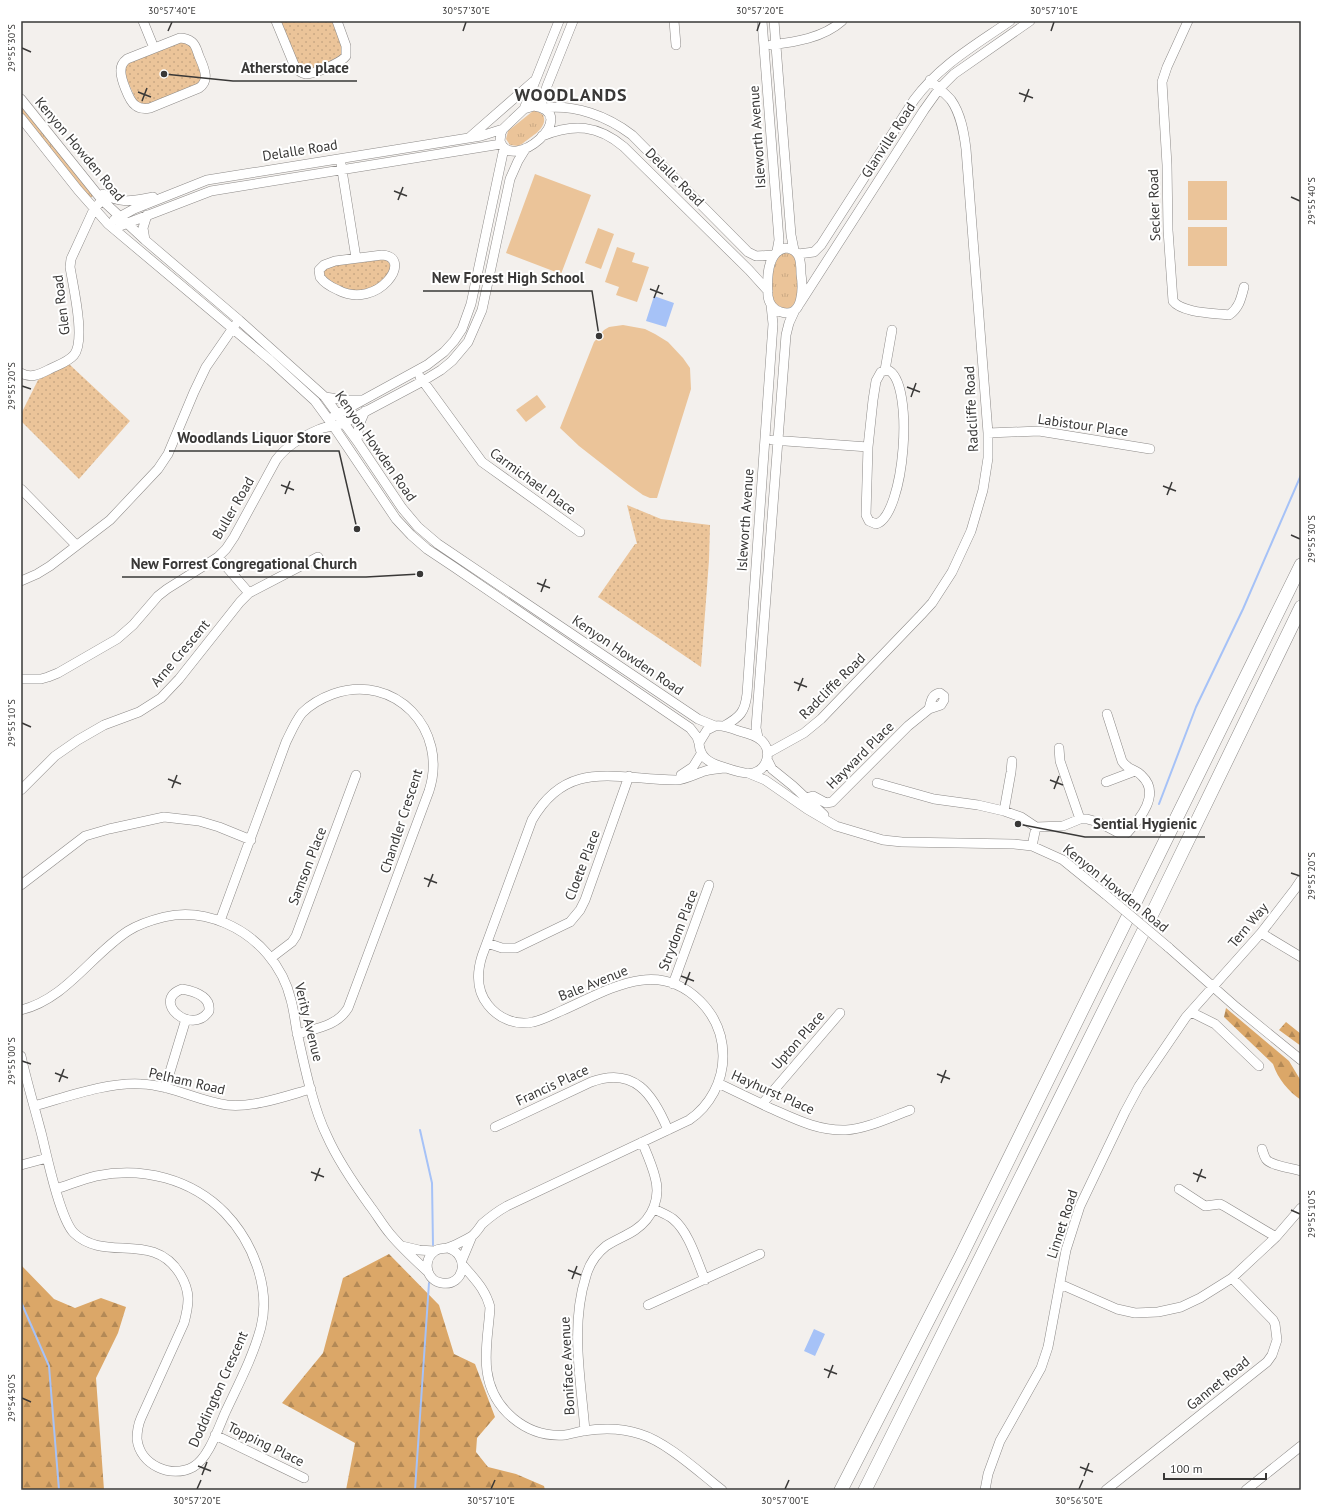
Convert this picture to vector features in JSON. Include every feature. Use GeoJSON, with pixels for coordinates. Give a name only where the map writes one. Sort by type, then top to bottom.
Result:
{"type":"FeatureCollection","features":[{"type":"Feature","properties":{"kind":"highway"},"geometry":{"type":"LineString","coordinates":[[841,1490],[961,1256],[1301,565]]}},
{"type":"Feature","properties":{"kind":"highway"},"geometry":{"type":"LineString","coordinates":[[865,1490],[1142,934],[1301,607]]}},
{"type":"Feature","properties":{"kind":"street"},"geometry":{"type":"LineString","coordinates":[[143,21],[154,48]]}},
{"type":"Feature","properties":{"kind":"street"},"geometry":{"type":"LineString","coordinates":[[276,21],[295,68],[305,74],[314,72],[340,61],[346,56],[346,46],[337,21]]}},
{"type":"Feature","properties":{"kind":"street"},"geometry":{"type":"LineString","coordinates":[[328,418],[416,372],[444,352],[454,341],[466,318],[471,304],[502,146],[500,136],[504,129],[524,109],[559,21]]}},
{"type":"Feature","properties":{"kind":"street"},"geometry":{"type":"LineString","coordinates":[[541,108],[573,21]]}},
{"type":"Feature","properties":{"kind":"street"},"geometry":{"type":"LineString","coordinates":[[674,21],[676,45]]}},
{"type":"Feature","properties":{"kind":"street","name":"Isleworth Avenue"},"geometry":{"type":"LineString","coordinates":[[719,726],[740,716],[746,702],[773,324],[768,291],[770,266],[779,240],[762,21]]}},
{"type":"Feature","properties":{"kind":"street","name":"Isleworth Avenue"},"geometry":{"type":"LineString","coordinates":[[758,737],[756,728],[786,335],[789,323],[798,306],[802,283],[800,263],[791,235],[774,21]]}},
{"type":"Feature","properties":{"kind":"street"},"geometry":{"type":"LineString","coordinates":[[764,45],[793,42],[816,36],[833,28],[842,21]]}},
{"type":"Feature","properties":{"kind":"street","name":"Glanville Road"},"geometry":{"type":"LineString","coordinates":[[775,253],[785,248],[796,252],[814,252],[821,245],[914,100],[930,80],[944,67],[1010,21]]}},
{"type":"Feature","properties":{"kind":"street","name":"Glanville Road"},"geometry":{"type":"LineString","coordinates":[[798,306],[939,89],[954,74],[1030,21]]}},
{"type":"Feature","properties":{"kind":"street","name":"Secker Road"},"geometry":{"type":"LineString","coordinates":[[1188,21],[1167,67],[1162,82],[1172,301],[1176,305],[1186,309],[1228,314],[1235,310],[1240,302],[1244,287]]}},
{"type":"Feature","properties":{"kind":"street"},"geometry":{"type":"LineString","coordinates":[[180,38],[193,42],[205,71],[206,78],[203,85],[199,88],[150,108],[142,109],[134,105],[132,102],[121,75],[121,68],[127,59],[154,48],[180,38]]}},
{"type":"Feature","properties":{"kind":"street"},"geometry":{"type":"LineString","coordinates":[[548,48],[560,53]]}},
{"type":"Feature","properties":{"kind":"street"},"geometry":{"type":"LineString","coordinates":[[469,138],[535,80]]}},
{"type":"Feature","properties":{"kind":"street","name":"Radcliffe Road"},"geometry":{"type":"LineString","coordinates":[[766,752],[804,733],[821,719],[921,615],[942,588],[961,554],[972,531],[983,490],[988,458],[988,434],[964,133],[951,101],[930,80]]}},
{"type":"Feature","properties":{"kind":"street","name":"Kenyon Howden Road"},"geometry":{"type":"LineString","coordinates":[[21,99],[91,188],[105,199],[122,220],[239,320],[325,397],[357,440],[399,503],[418,527],[438,544],[698,719],[719,726]]}},
{"type":"Feature","properties":{"kind":"street"},"geometry":{"type":"LineString","coordinates":[[502,146],[508,151],[516,152],[526,148],[548,130],[551,122],[549,114],[541,108],[534,106],[524,109]]}},
{"type":"Feature","properties":{"kind":"street","name":"Delalle Road"},"geometry":{"type":"LineString","coordinates":[[541,108],[554,107],[582,110],[621,126],[632,135],[748,252],[756,256],[775,253]]}},
{"type":"Feature","properties":{"kind":"street","name":"Kenyon Howden Road"},"geometry":{"type":"LineString","coordinates":[[21,118],[94,209],[111,227],[306,392],[328,418],[386,505],[406,530],[427,549],[690,728],[699,743]]}},
{"type":"Feature","properties":{"kind":"street","name":"Delalle Road"},"geometry":{"type":"LineString","coordinates":[[542,136],[556,130],[586,128],[605,133],[614,138],[743,264],[768,291]]}},
{"type":"Feature","properties":{"kind":"street","name":"Delalle Road"},"geometry":{"type":"LineString","coordinates":[[111,227],[122,220],[134,209],[207,180],[469,138],[504,129]]}},
{"type":"Feature","properties":{"kind":"street","name":"Delalle Road"},"geometry":{"type":"LineString","coordinates":[[122,220],[147,215],[210,191],[502,146]]}},
{"type":"Feature","properties":{"kind":"street","name":"Buller Road"},"geometry":{"type":"LineString","coordinates":[[21,679],[31,680],[48,677],[107,645],[126,632],[158,596],[218,557],[226,549],[234,537],[281,454],[290,445],[321,428],[334,427],[366,412],[423,381],[452,361],[464,347],[473,332],[484,301],[510,179],[515,165],[526,148]]}},
{"type":"Feature","properties":{"kind":"street"},"geometry":{"type":"LineString","coordinates":[[340,158],[356,258]]}},
{"type":"Feature","properties":{"kind":"street"},"geometry":{"type":"LineString","coordinates":[[105,199],[126,202],[152,197],[162,198]]}},
{"type":"Feature","properties":{"kind":"street","name":"Glen Road"},"geometry":{"type":"LineString","coordinates":[[21,374],[32,376],[43,373],[70,359],[77,350],[79,332],[70,263],[72,255],[94,209],[105,199]]}},
{"type":"Feature","properties":{"kind":"street"},"geometry":{"type":"LineString","coordinates":[[144,240],[143,228],[147,215]]}},
{"type":"Feature","properties":{"kind":"street"},"geometry":{"type":"LineString","coordinates":[[385,255],[394,261],[394,272],[387,283],[378,290],[358,295],[350,295],[340,292],[320,277],[320,270],[328,263],[356,258],[385,255]]}},
{"type":"Feature","properties":{"kind":"street"},"geometry":{"type":"LineString","coordinates":[[771,305],[779,312],[783,313],[788,313],[798,306]]}},
{"type":"Feature","properties":{"kind":"street"},"geometry":{"type":"LineString","coordinates":[[21,581],[43,570],[110,520],[158,469],[171,449],[199,379],[232,328],[239,320]]}},
{"type":"Feature","properties":{"kind":"street"},"geometry":{"type":"LineString","coordinates":[[885,370],[893,374],[898,386],[902,409],[904,440],[898,484],[887,514],[883,520],[876,524],[869,521],[866,515],[868,447],[875,384],[879,375],[885,370],[892,330]]}},
{"type":"Feature","properties":{"kind":"street","name":"Carmichael Place"},"geometry":{"type":"LineString","coordinates":[[416,372],[482,462],[580,532]]}},
{"type":"Feature","properties":{"kind":"street"},"geometry":{"type":"LineString","coordinates":[[325,397],[346,400],[363,400]]}},
{"type":"Feature","properties":{"kind":"street"},"geometry":{"type":"LineString","coordinates":[[357,440],[359,425],[366,412]]}},
{"type":"Feature","properties":{"kind":"street","name":"Buller Road"},"geometry":{"type":"LineString","coordinates":[[321,428],[328,418]]}},
{"type":"Feature","properties":{"kind":"street","name":"Labistour Place"},"geometry":{"type":"LineString","coordinates":[[988,434],[1039,431],[1150,449]]}},
{"type":"Feature","properties":{"kind":"street"},"geometry":{"type":"LineString","coordinates":[[765,439],[868,447]]}},
{"type":"Feature","properties":{"kind":"street"},"geometry":{"type":"LineString","coordinates":[[21,489],[76,545]]}},
{"type":"Feature","properties":{"kind":"street"},"geometry":{"type":"LineString","coordinates":[[218,557],[249,592]]}},
{"type":"Feature","properties":{"kind":"street","name":"Arne Crescent"},"geometry":{"type":"LineString","coordinates":[[21,790],[55,756],[78,740],[104,725],[139,712],[161,698],[179,679],[249,592],[318,557]]}},
{"type":"Feature","properties":{"kind":"street"},"geometry":{"type":"LineString","coordinates":[[498,598],[504,588]]}},
{"type":"Feature","properties":{"kind":"street"},"geometry":{"type":"LineString","coordinates":[[594,663],[601,654]]}},
{"type":"Feature","properties":{"kind":"street","name":"Chandler Crescent"},"geometry":{"type":"LineString","coordinates":[[220,921],[286,742],[292,728],[303,712],[318,700],[340,691],[351,689],[363,689],[380,692],[401,702],[419,720],[426,732],[433,754],[432,780],[352,1000],[345,1014],[338,1020],[324,1026],[298,1034]]}},
{"type":"Feature","properties":{"kind":"street","name":"Hayward Place"},"geometry":{"type":"LineString","coordinates":[[806,798],[812,796],[826,803],[832,802],[894,739],[929,708]]}},
{"type":"Feature","properties":{"kind":"street"},"geometry":{"type":"LineString","coordinates":[[877,783],[934,799],[978,805],[1004,811],[1021,817],[1036,827],[1063,826],[1080,820],[1092,820],[1119,833],[1127,833],[1146,807],[1149,798],[1149,788],[1147,782],[1141,774],[1126,767],[1122,761],[1107,714]]}},
{"type":"Feature","properties":{"kind":"street"},"geometry":{"type":"LineString","coordinates":[[719,726],[758,737],[766,752],[762,768],[754,773],[748,773],[726,768],[711,763],[707,760],[702,754],[699,743],[707,730],[719,726]]}},
{"type":"Feature","properties":{"kind":"street"},"geometry":{"type":"LineString","coordinates":[[1059,748],[1060,761],[1080,820]]}},
{"type":"Feature","properties":{"kind":"street","name":"Kenyon Howden Road"},"geometry":{"type":"LineString","coordinates":[[766,752],[772,769],[827,817],[851,831]]}},
{"type":"Feature","properties":{"kind":"street","name":"Bale Avenue"},"geometry":{"type":"LineString","coordinates":[[669,780],[689,771],[702,754]]}},
{"type":"Feature","properties":{"kind":"street"},"geometry":{"type":"LineString","coordinates":[[1004,811],[1012,761]]}},
{"type":"Feature","properties":{"kind":"street","name":"Bale Avenue"},"geometry":{"type":"LineString","coordinates":[[448,1248],[472,1236],[491,1216],[507,1206],[668,1130],[695,1115],[709,1100],[718,1083],[723,1064],[722,1044],[717,1026],[712,1016],[696,998],[685,989],[673,984],[656,980],[631,981],[540,1021],[526,1023],[514,1022],[501,1017],[487,1004],[479,984],[479,970],[487,942],[532,820],[543,803],[557,790],[578,779],[595,775],[677,780],[703,772],[726,768]]}},
{"type":"Feature","properties":{"kind":"street"},"geometry":{"type":"LineString","coordinates":[[1106,782],[1135,771]]}},
{"type":"Feature","properties":{"kind":"street","name":"Kenyon Howden Road"},"geometry":{"type":"LineString","coordinates":[[748,773],[765,780],[824,820],[851,831],[883,840],[902,842],[1014,844],[1032,846],[1062,860],[1105,894],[1301,1060]]}},
{"type":"Feature","properties":{"kind":"street","name":"Samson Place"},"geometry":{"type":"LineString","coordinates":[[271,958],[292,942],[296,936],[356,775]]}},
{"type":"Feature","properties":{"kind":"street","name":"Cloete Place"},"geometry":{"type":"LineString","coordinates":[[487,942],[502,948],[516,948],[564,926],[575,917],[585,900],[629,776]]}},
{"type":"Feature","properties":{"kind":"street"},"geometry":{"type":"LineString","coordinates":[[21,885],[85,836],[164,816],[219,827],[251,840]]}},
{"type":"Feature","properties":{"kind":"street"},"geometry":{"type":"LineString","coordinates":[[1032,846],[1036,827]]}},
{"type":"Feature","properties":{"kind":"street","name":"Tern Way"},"geometry":{"type":"LineString","coordinates":[[1213,986],[1261,933],[1301,880]]}},
{"type":"Feature","properties":{"kind":"street","name":"Strydom Place"},"geometry":{"type":"LineString","coordinates":[[673,984],[709,886]]}},
{"type":"Feature","properties":{"kind":"street","name":"Verity Avenue"},"geometry":{"type":"LineString","coordinates":[[21,1010],[50,997],[65,987],[112,942],[129,930],[148,921],[166,916],[188,914],[220,921],[251,938],[271,958],[278,968],[289,992],[311,1089],[326,1136],[359,1190],[390,1234],[428,1272]]}},
{"type":"Feature","properties":{"kind":"street"},"geometry":{"type":"LineString","coordinates":[[1261,933],[1301,957]]}},
{"type":"Feature","properties":{"kind":"street","name":"Linnet Road"},"geometry":{"type":"LineString","coordinates":[[985,1490],[988,1474],[1000,1441],[1041,1368],[1048,1347],[1066,1250],[1080,1206],[1139,1086],[1191,1012],[1213,986]]}},
{"type":"Feature","properties":{"kind":"street"},"geometry":{"type":"LineString","coordinates":[[1191,1012],[1215,1024],[1259,1066]]}},
{"type":"Feature","properties":{"kind":"street","name":"Upton Place"},"geometry":{"type":"LineString","coordinates":[[762,1104],[840,1013]]}},
{"type":"Feature","properties":{"kind":"street"},"geometry":{"type":"LineString","coordinates":[[165,1088],[186,1019]]}},
{"type":"Feature","properties":{"kind":"street","name":"Doddington Crescent"},"geometry":{"type":"LineString","coordinates":[[21,1056],[24,1086],[34,1106],[63,1216],[67,1224],[81,1239],[98,1246],[132,1248],[147,1250],[158,1254],[170,1262],[179,1272],[185,1284],[188,1294],[188,1307],[184,1323],[138,1426],[137,1440],[144,1457],[159,1468],[169,1471],[185,1470],[193,1467],[206,1453],[215,1435],[250,1360],[261,1325],[263,1307],[262,1291],[254,1258],[245,1239],[232,1221],[216,1204],[199,1192],[161,1176],[140,1173],[120,1173],[97,1176],[56,1189]]}},
{"type":"Feature","properties":{"kind":"street","name":"Francis Place"},"geometry":{"type":"LineString","coordinates":[[495,1127],[599,1078],[617,1077],[631,1080],[646,1092],[658,1108],[668,1130]]}},
{"type":"Feature","properties":{"kind":"street","name":"Hayhurst Place"},"geometry":{"type":"LineString","coordinates":[[718,1083],[812,1126],[847,1130],[910,1110]]}},
{"type":"Feature","properties":{"kind":"street","name":"Pelham Road"},"geometry":{"type":"LineString","coordinates":[[34,1106],[114,1086],[141,1084],[165,1088],[216,1103],[235,1106],[253,1104],[311,1089]]}},
{"type":"Feature","properties":{"kind":"street"},"geometry":{"type":"LineString","coordinates":[[642,1142],[655,1177],[657,1190],[654,1209],[672,1218],[680,1226],[686,1235],[704,1280]]}},
{"type":"Feature","properties":{"kind":"street"},"geometry":{"type":"LineString","coordinates":[[1262,1149],[1265,1158],[1273,1164],[1301,1171]]}},
{"type":"Feature","properties":{"kind":"street"},"geometry":{"type":"LineString","coordinates":[[21,1165],[47,1158]]}},
{"type":"Feature","properties":{"kind":"street"},"geometry":{"type":"LineString","coordinates":[[1179,1190],[1205,1206],[1220,1204],[1276,1237]]}},
{"type":"Feature","properties":{"kind":"street","name":"Boniface Avenue"},"geometry":{"type":"LineString","coordinates":[[585,1431],[577,1338],[577,1320],[586,1275],[591,1263],[606,1246],[637,1229],[654,1209]]}},
{"type":"Feature","properties":{"kind":"street"},"geometry":{"type":"LineString","coordinates":[[1060,1284],[1117,1309],[1135,1313],[1158,1312],[1181,1307],[1200,1298],[1232,1278],[1300,1213]]}},
{"type":"Feature","properties":{"kind":"street","name":"Bale Avenue"},"geometry":{"type":"LineString","coordinates":[[462,1262],[472,1236]]}},
{"type":"Feature","properties":{"kind":"street"},"geometry":{"type":"LineString","coordinates":[[400,1245],[419,1250],[434,1251],[448,1248],[457,1253],[485,1292],[490,1307],[486,1359],[489,1382],[495,1397],[505,1412],[513,1419],[537,1432],[550,1434],[566,1435],[585,1431],[622,1429],[640,1434],[660,1442],[722,1490]]}},
{"type":"Feature","properties":{"kind":"street"},"geometry":{"type":"LineString","coordinates":[[434,1251],[428,1258],[427,1268],[433,1280],[442,1284],[451,1283],[458,1277],[461,1273],[462,1262]]}},
{"type":"Feature","properties":{"kind":"street"},"geometry":{"type":"LineString","coordinates":[[648,1306],[760,1254]]}},
{"type":"Feature","properties":{"kind":"street"},"geometry":{"type":"LineString","coordinates":[[458,1277],[477,1282]]}},
{"type":"Feature","properties":{"kind":"street","name":"Gannet Road"},"geometry":{"type":"LineString","coordinates":[[1106,1490],[1267,1362],[1272,1355],[1278,1336],[1273,1320],[1232,1278]]}},
{"type":"Feature","properties":{"kind":"street","name":"Topping Place"},"geometry":{"type":"LineString","coordinates":[[215,1435],[304,1478]]}},
{"type":"Feature","properties":{"kind":"street"},"geometry":{"type":"LineString","coordinates":[[1246,1490],[1301,1446]]}},
{"type":"Feature","properties":{"kind":"green space"},"geometry":{"type":"Polygon","coordinates":[[[280,21],[334,21],[344,51],[339,58],[308,70],[298,66],[280,21]]]}},
{"type":"Feature","properties":{"kind":"green space"},"geometry":{"type":"Polygon","coordinates":[[[182,40],[190,43],[204,74],[200,84],[147,106],[137,102],[124,73],[125,64],[182,40]]]}},
{"type":"Feature","properties":{"kind":"green space"},"geometry":{"type":"Polygon","coordinates":[[[21,105],[93,196],[92,197],[90,198],[21,111],[21,105]]]}},
{"type":"Feature","properties":{"kind":"green space"},"geometry":{"type":"Polygon","coordinates":[[[533,111],[537,111],[543,115],[544,120],[541,128],[522,144],[518,146],[510,145],[506,139],[508,131],[533,111]]]}},
{"type":"Feature","properties":{"kind":"green space"},"geometry":{"type":"Polygon","coordinates":[[[535,174],[591,195],[561,274],[506,253],[535,174]]]}},
{"type":"Feature","properties":{"kind":"green space"},"geometry":{"type":"Polygon","coordinates":[[[1188,181],[1227,181],[1227,220],[1188,220],[1188,181]]]}},
{"type":"Feature","properties":{"kind":"green space"},"geometry":{"type":"Polygon","coordinates":[[[1188,227],[1227,227],[1227,266],[1188,266],[1188,227]]]}},
{"type":"Feature","properties":{"kind":"green space"},"geometry":{"type":"Polygon","coordinates":[[[598,228],[614,234],[601,269],[585,263],[598,228]]]}},
{"type":"Feature","properties":{"kind":"green space"},"geometry":{"type":"Polygon","coordinates":[[[617,247],[635,253],[632,262],[649,267],[637,302],[616,295],[619,287],[605,282],[617,247]]]}},
{"type":"Feature","properties":{"kind":"green space"},"geometry":{"type":"Polygon","coordinates":[[[784,253],[791,254],[795,258],[799,274],[799,285],[795,302],[790,307],[784,308],[775,303],[773,298],[772,276],[776,261],[784,253]]]}},
{"type":"Feature","properties":{"kind":"green space"},"geometry":{"type":"Polygon","coordinates":[[[385,257],[392,268],[383,282],[364,292],[342,289],[324,276],[323,271],[326,266],[385,257]]]}},
{"type":"Feature","properties":{"kind":"green space"},"geometry":{"type":"Polygon","coordinates":[[[623,325],[645,329],[668,342],[690,368],[691,389],[657,498],[650,498],[643,495],[629,485],[579,446],[560,428],[594,342],[604,330],[609,327],[623,325]]]}},
{"type":"Feature","properties":{"kind":"green space"},"geometry":{"type":"Polygon","coordinates":[[[69,364],[130,421],[79,479],[21,421],[21,414],[38,380],[69,364]]]}},
{"type":"Feature","properties":{"kind":"green space"},"geometry":{"type":"Polygon","coordinates":[[[537,395],[546,407],[526,422],[516,410],[537,395]]]}},
{"type":"Feature","properties":{"kind":"green space"},"geometry":{"type":"Polygon","coordinates":[[[627,505],[661,519],[710,525],[709,560],[701,667],[598,597],[635,544],[637,544],[627,505]]]}},
{"type":"Feature","properties":{"kind":"green space"},"geometry":{"type":"Polygon","coordinates":[[[1226,1008],[1289,1061],[1301,1081],[1301,1100],[1284,1084],[1273,1064],[1224,1017],[1226,1008]]]}},
{"type":"Feature","properties":{"kind":"green space"},"geometry":{"type":"Polygon","coordinates":[[[1286,1022],[1301,1034],[1301,1046],[1279,1030],[1286,1022]]]}},
{"type":"Feature","properties":{"kind":"green space"},"geometry":{"type":"Polygon","coordinates":[[[389,1254],[439,1305],[454,1354],[475,1364],[495,1417],[477,1438],[476,1452],[488,1467],[516,1474],[544,1486],[545,1490],[346,1490],[355,1443],[282,1403],[323,1353],[343,1278],[389,1254]]]}},
{"type":"Feature","properties":{"kind":"green space"},"geometry":{"type":"Polygon","coordinates":[[[21,1265],[54,1299],[75,1308],[101,1298],[126,1307],[118,1333],[96,1378],[104,1490],[21,1490],[21,1265]]]}},
{"type":"Feature","properties":{"kind":"water"},"geometry":{"type":"Polygon","coordinates":[[[654,296],[674,303],[666,327],[646,321],[654,296]]]}},
{"type":"Feature","properties":{"kind":"water"},"geometry":{"type":"Polygon","coordinates":[[[814,1329],[825,1334],[815,1356],[804,1351],[814,1329]]]}},
{"type":"Feature","properties":{"kind":"waterway"},"geometry":{"type":"LineString","coordinates":[[1159,804],[1196,707],[1243,609],[1301,475]]}},
{"type":"Feature","properties":{"kind":"waterway"},"geometry":{"type":"LineString","coordinates":[[420,1130],[432,1183],[433,1245]]}},
{"type":"Feature","properties":{"kind":"waterway"},"geometry":{"type":"LineString","coordinates":[[415,1490],[429,1283]]}},
{"type":"Feature","properties":{"kind":"waterway"},"geometry":{"type":"LineString","coordinates":[[21,1302],[49,1366],[59,1490]]}},
{"type":"Feature","properties":{"kind":"place","name":"Atherstone place"},"geometry":{"type":"Point","coordinates":[164,74]}},
{"type":"Feature","properties":{"kind":"place","name":"New Forest High School"},"geometry":{"type":"Point","coordinates":[599,336]}},
{"type":"Feature","properties":{"kind":"place","name":"Woodlands Liquor Store"},"geometry":{"type":"Point","coordinates":[357,529]}},
{"type":"Feature","properties":{"kind":"place","name":"New Forrest Congregational Church"},"geometry":{"type":"Point","coordinates":[420,574]}},
{"type":"Feature","properties":{"kind":"place","name":"Sential Hygienic"},"geometry":{"type":"Point","coordinates":[1018,824]}},
{"type":"Feature","properties":{"kind":"district","name":"WOODLANDS"},"geometry":{"type":"Point","coordinates":[571,95]}}]}
